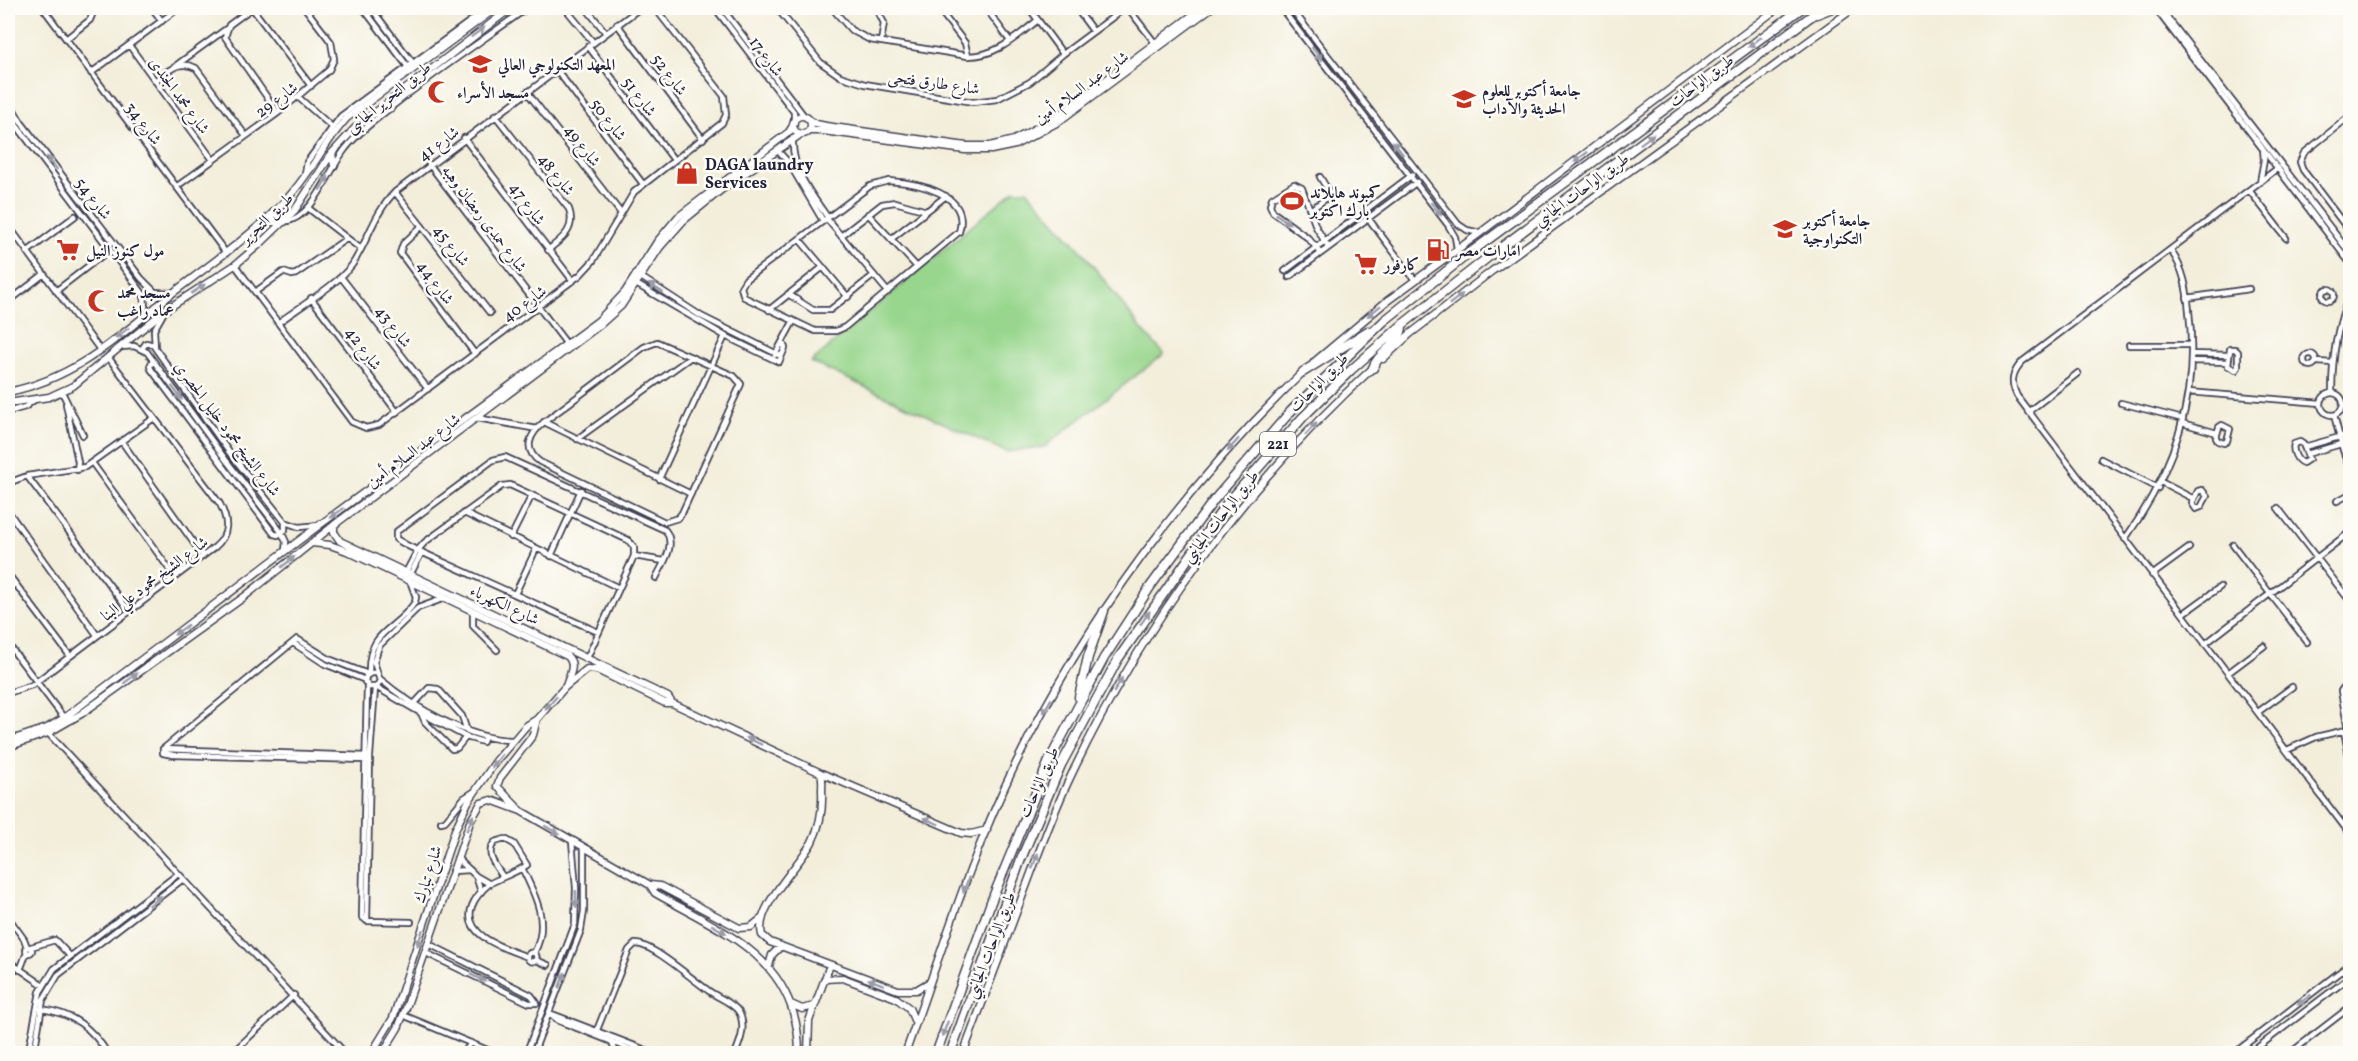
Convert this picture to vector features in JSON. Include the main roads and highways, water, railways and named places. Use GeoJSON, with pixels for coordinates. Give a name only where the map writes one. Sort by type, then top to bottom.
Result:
{"type":"FeatureCollection","features":[{"type":"Feature","properties":{"kind":"highway","name":"طريق الواحات"},"geometry":{"type":"LineString","coordinates":[[936,1053],[1028,807],[1077,706],[1104,658],[1150,587],[1214,500],[1299,402],[1384,321],[1463,258],[1802,8]]}},
{"type":"Feature","properties":{"kind":"highway","name":"طريق الواحات"},"geometry":{"type":"LineString","coordinates":[[950,1053],[1040,811],[1071,746],[1118,658],[1199,540],[1250,476],[1303,417],[1402,325],[1822,8]]}},
{"type":"Feature","properties":{"kind":"highway"},"geometry":{"type":"LineString","coordinates":[[1814,14],[1832,8]]}},
{"type":"Feature","properties":{"kind":"highway"},"geometry":{"type":"LineString","coordinates":[[1580,173],[1583,180],[1589,183]]}},
{"type":"Feature","properties":{"kind":"highway"},"geometry":{"type":"LineString","coordinates":[[1565,184],[1571,189],[1571,196]]}},
{"type":"Feature","properties":{"kind":"highway"},"geometry":{"type":"LineString","coordinates":[[1302,372],[1384,321]]}},
{"type":"Feature","properties":{"kind":"highway"},"geometry":{"type":"LineString","coordinates":[[1372,368],[1401,333],[1402,325]]}},
{"type":"Feature","properties":{"kind":"highway"},"geometry":{"type":"LineString","coordinates":[[1077,706],[1088,657],[1104,611]]}},
{"type":"Feature","properties":{"kind":"place","name":"المعهد التكنولوجي العالي"},"geometry":{"type":"Point","coordinates":[480,64]}},
{"type":"Feature","properties":{"kind":"place","name":"مسجد الأسراء"},"geometry":{"type":"Point","coordinates":[439,92]}},
{"type":"Feature","properties":{"kind":"place","name":"جامعة أكتوبر للعلوم الحديثة والآداب"},"geometry":{"type":"Point","coordinates":[1464,99]}},
{"type":"Feature","properties":{"kind":"place","name":"DAGA laundry Services"},"geometry":{"type":"Point","coordinates":[687,173]}},
{"type":"Feature","properties":{"kind":"place","name":"كمبوند هايلاند بارك اكتوبر"},"geometry":{"type":"Point","coordinates":[1292,201]}},
{"type":"Feature","properties":{"kind":"place","name":"جامعة أكتوبر التكنواوجية"},"geometry":{"type":"Point","coordinates":[1785,229]}},
{"type":"Feature","properties":{"kind":"place","name":"مول كنوز النيل"},"geometry":{"type":"Point","coordinates":[68,250]}},
{"type":"Feature","properties":{"kind":"place","name":"امارات مصر"},"geometry":{"type":"Point","coordinates":[1438,250]}},
{"type":"Feature","properties":{"kind":"place","name":"كارفور"},"geometry":{"type":"Point","coordinates":[1366,264]}},
{"type":"Feature","properties":{"kind":"place","name":"مسجد محمد عماد راغب"},"geometry":{"type":"Point","coordinates":[99,301]}}]}
